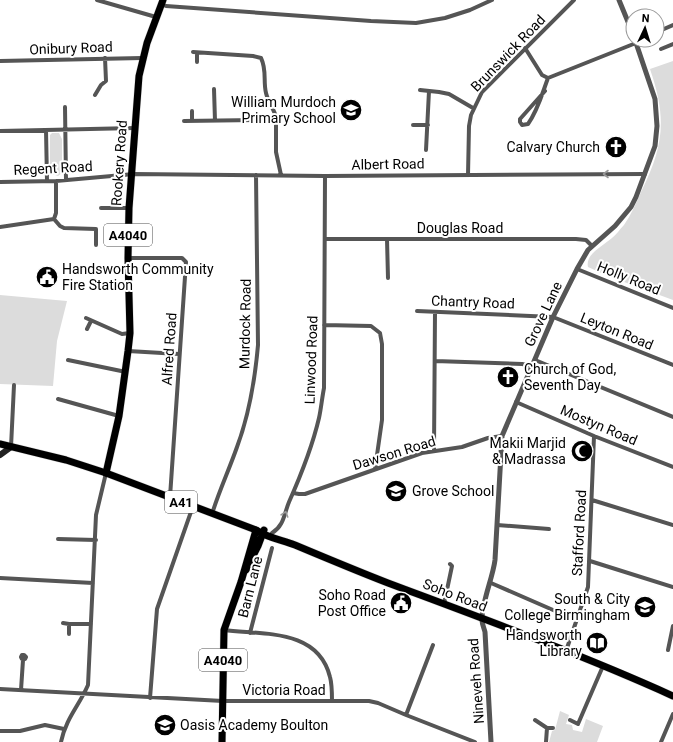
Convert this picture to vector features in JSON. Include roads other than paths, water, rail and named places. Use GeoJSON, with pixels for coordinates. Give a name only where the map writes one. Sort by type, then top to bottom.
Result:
{"type":"FeatureCollection","features":[{"type":"Feature","properties":{"kind":"main road","name":"Rookery Road"},"geometry":{"type":"LineString","coordinates":[[106,473],[120,416],[130,333],[128,258],[129,208],[138,89],[142,58],[150,31],[162,2]]}},
{"type":"Feature","properties":{"kind":"main road","name":"A41"},"geometry":{"type":"LineString","coordinates":[[0,444],[66,460],[106,473]]}},
{"type":"Feature","properties":{"kind":"main road"},"geometry":{"type":"LineString","coordinates":[[0,456],[11,447]]}},
{"type":"Feature","properties":{"kind":"main road","name":"Soho Road"},"geometry":{"type":"LineString","coordinates":[[106,473],[263,532],[379,580],[566,651],[673,696]]}},
{"type":"Feature","properties":{"kind":"main road","name":"A4040"},"geometry":{"type":"LineString","coordinates":[[222,742],[224,630],[241,582],[256,530]]}},
{"type":"Feature","properties":{"kind":"main road","name":"Soho Road"},"geometry":{"type":"LineString","coordinates":[[263,532],[272,533],[294,545]]}},
{"type":"Feature","properties":{"kind":"main road","name":"A4040"},"geometry":{"type":"LineString","coordinates":[[241,582],[263,532]]}},
{"type":"Feature","properties":{"kind":"street"},"geometry":{"type":"LineString","coordinates":[[97,0],[156,17]]}},
{"type":"Feature","properties":{"kind":"street"},"geometry":{"type":"LineString","coordinates":[[162,2],[166,6],[416,23],[445,18],[470,10],[492,0]]}},
{"type":"Feature","properties":{"kind":"street","name":"Brunswick Road"},"geometry":{"type":"LineString","coordinates":[[468,175],[469,126],[473,108],[482,92],[574,0]]}},
{"type":"Feature","properties":{"kind":"street"},"geometry":{"type":"LineString","coordinates":[[619,0],[625,15]]}},
{"type":"Feature","properties":{"kind":"street"},"geometry":{"type":"LineString","coordinates":[[661,49],[673,44]]}},
{"type":"Feature","properties":{"kind":"street"},"geometry":{"type":"LineString","coordinates":[[525,48],[542,75],[548,78],[625,46]]}},
{"type":"Feature","properties":{"kind":"street","name":"Grove Lane"},"geometry":{"type":"LineString","coordinates":[[482,619],[495,560],[502,436],[553,317],[577,269],[584,256],[592,246],[615,226],[631,207],[655,146],[657,114],[652,87],[638,48]]}},
{"type":"Feature","properties":{"kind":"street"},"geometry":{"type":"LineString","coordinates":[[197,62],[195,53],[253,56],[260,58],[264,64],[266,95],[276,117],[276,152],[282,175]]}},
{"type":"Feature","properties":{"kind":"street"},"geometry":{"type":"LineString","coordinates":[[95,95],[101,85],[106,81],[105,58]]}},
{"type":"Feature","properties":{"kind":"street","name":"Onibury Road"},"geometry":{"type":"LineString","coordinates":[[0,62],[142,58]]}},
{"type":"Feature","properties":{"kind":"street"},"geometry":{"type":"LineString","coordinates":[[544,91],[520,119],[522,124],[528,124],[531,119],[540,103],[544,91],[548,78]]}},
{"type":"Feature","properties":{"kind":"street"},"geometry":{"type":"LineString","coordinates":[[214,89],[215,121]]}},
{"type":"Feature","properties":{"kind":"street"},"geometry":{"type":"LineString","coordinates":[[420,90],[449,94],[473,108]]}},
{"type":"Feature","properties":{"kind":"street"},"geometry":{"type":"LineString","coordinates":[[426,150],[428,133],[428,91]]}},
{"type":"Feature","properties":{"kind":"street"},"geometry":{"type":"LineString","coordinates":[[65,106],[66,180]]}},
{"type":"Feature","properties":{"kind":"street"},"geometry":{"type":"LineString","coordinates":[[192,111],[192,121]]}},
{"type":"Feature","properties":{"kind":"street"},"geometry":{"type":"LineString","coordinates":[[184,121],[258,120],[276,117]]}},
{"type":"Feature","properties":{"kind":"street"},"geometry":{"type":"LineString","coordinates":[[413,125],[428,125]]}},
{"type":"Feature","properties":{"kind":"street"},"geometry":{"type":"LineString","coordinates":[[0,131],[135,128]]}},
{"type":"Feature","properties":{"kind":"street"},"geometry":{"type":"LineString","coordinates":[[46,130],[47,182]]}},
{"type":"Feature","properties":{"kind":"street","name":"Albert Road"},"geometry":{"type":"LineString","coordinates":[[131,174],[325,176],[645,174]]}},
{"type":"Feature","properties":{"kind":"street","name":"Regent Road"},"geometry":{"type":"LineString","coordinates":[[0,182],[47,182],[131,174]]}},
{"type":"Feature","properties":{"kind":"street","name":"Murdock Road"},"geometry":{"type":"LineString","coordinates":[[212,514],[238,446],[249,405],[255,372],[258,345],[256,175]]}},
{"type":"Feature","properties":{"kind":"street","name":"Linwood Road"},"geometry":{"type":"LineString","coordinates":[[272,533],[281,527],[310,449],[319,418],[324,388],[325,176]]}},
{"type":"Feature","properties":{"kind":"street"},"geometry":{"type":"LineString","coordinates":[[54,219],[56,213],[56,181]]}},
{"type":"Feature","properties":{"kind":"street"},"geometry":{"type":"LineString","coordinates":[[101,208],[129,208]]}},
{"type":"Feature","properties":{"kind":"street"},"geometry":{"type":"LineString","coordinates":[[0,227],[54,219]]}},
{"type":"Feature","properties":{"kind":"street"},"geometry":{"type":"LineString","coordinates":[[54,219],[64,228],[96,229],[96,245]]}},
{"type":"Feature","properties":{"kind":"street","name":"Douglas Road"},"geometry":{"type":"LineString","coordinates":[[325,239],[576,239],[586,240],[592,246]]}},
{"type":"Feature","properties":{"kind":"street"},"geometry":{"type":"LineString","coordinates":[[387,239],[388,278]]}},
{"type":"Feature","properties":{"kind":"street","name":"Alfred Road"},"geometry":{"type":"LineString","coordinates":[[128,258],[182,258],[186,262],[170,498]]}},
{"type":"Feature","properties":{"kind":"street","name":"Holly Road"},"geometry":{"type":"LineString","coordinates":[[577,269],[673,308]]}},
{"type":"Feature","properties":{"kind":"street","name":"Chantry Road"},"geometry":{"type":"LineString","coordinates":[[417,311],[553,317]]}},
{"type":"Feature","properties":{"kind":"street"},"geometry":{"type":"LineString","coordinates":[[434,450],[435,312]]}},
{"type":"Feature","properties":{"kind":"street","name":"Leyton Road"},"geometry":{"type":"LineString","coordinates":[[553,317],[673,365]]}},
{"type":"Feature","properties":{"kind":"street"},"geometry":{"type":"LineString","coordinates":[[86,318],[122,334],[130,333]]}},
{"type":"Feature","properties":{"kind":"street"},"geometry":{"type":"LineString","coordinates":[[87,329],[91,321]]}},
{"type":"Feature","properties":{"kind":"street"},"geometry":{"type":"LineString","coordinates":[[324,325],[371,326],[380,333],[382,344],[382,420],[375,468]]}},
{"type":"Feature","properties":{"kind":"street"},"geometry":{"type":"LineString","coordinates":[[128,351],[180,354]]}},
{"type":"Feature","properties":{"kind":"street"},"geometry":{"type":"LineString","coordinates":[[68,360],[126,372]]}},
{"type":"Feature","properties":{"kind":"street"},"geometry":{"type":"LineString","coordinates":[[535,360],[673,417]]}},
{"type":"Feature","properties":{"kind":"street"},"geometry":{"type":"LineString","coordinates":[[435,361],[522,364],[532,366]]}},
{"type":"Feature","properties":{"kind":"street"},"geometry":{"type":"LineString","coordinates":[[11,447],[14,385]]}},
{"type":"Feature","properties":{"kind":"street"},"geometry":{"type":"LineString","coordinates":[[58,399],[120,416]]}},
{"type":"Feature","properties":{"kind":"street","name":"Mostyn Road"},"geometry":{"type":"LineString","coordinates":[[516,402],[673,468]]}},
{"type":"Feature","properties":{"kind":"street","name":"Dawson Road"},"geometry":{"type":"LineString","coordinates":[[294,492],[305,494],[375,468],[422,453],[462,447],[488,438],[502,436]]}},
{"type":"Feature","properties":{"kind":"street","name":"Stafford Road"},"geometry":{"type":"LineString","coordinates":[[566,651],[588,587],[594,436]]}},
{"type":"Feature","properties":{"kind":"street"},"geometry":{"type":"LineString","coordinates":[[61,742],[64,729],[88,685],[96,515],[106,473]]}},
{"type":"Feature","properties":{"kind":"street"},"geometry":{"type":"LineString","coordinates":[[592,500],[673,525]]}},
{"type":"Feature","properties":{"kind":"street"},"geometry":{"type":"LineString","coordinates":[[150,698],[157,609],[193,506]]}},
{"type":"Feature","properties":{"kind":"street"},"geometry":{"type":"LineString","coordinates":[[497,525],[549,529]]}},
{"type":"Feature","properties":{"kind":"street"},"geometry":{"type":"LineString","coordinates":[[58,539],[96,540]]}},
{"type":"Feature","properties":{"kind":"street","name":"Barn Lane"},"geometry":{"type":"LineString","coordinates":[[250,633],[272,548]]}},
{"type":"Feature","properties":{"kind":"street"},"geometry":{"type":"LineString","coordinates":[[590,562],[673,587]]}},
{"type":"Feature","properties":{"kind":"street"},"geometry":{"type":"LineString","coordinates":[[444,605],[452,566],[450,564]]}},
{"type":"Feature","properties":{"kind":"street"},"geometry":{"type":"LineString","coordinates":[[0,578],[93,583]]}},
{"type":"Feature","properties":{"kind":"street"},"geometry":{"type":"LineString","coordinates":[[490,583],[576,620]]}},
{"type":"Feature","properties":{"kind":"street","name":"Nineveh Road"},"geometry":{"type":"LineString","coordinates":[[482,619],[485,632],[491,742]]}},
{"type":"Feature","properties":{"kind":"street"},"geometry":{"type":"LineString","coordinates":[[63,623],[91,624]]}},
{"type":"Feature","properties":{"kind":"street"},"geometry":{"type":"LineString","coordinates":[[69,624],[69,634]]}},
{"type":"Feature","properties":{"kind":"street"},"geometry":{"type":"LineString","coordinates":[[668,650],[673,626]]}},
{"type":"Feature","properties":{"kind":"street"},"geometry":{"type":"LineString","coordinates":[[224,630],[281,635],[305,643],[323,660],[327,668],[331,678],[332,701]]}},
{"type":"Feature","properties":{"kind":"street"},"geometry":{"type":"LineString","coordinates":[[406,715],[433,645]]}},
{"type":"Feature","properties":{"kind":"street"},"geometry":{"type":"LineString","coordinates":[[21,690],[23,660]]}},
{"type":"Feature","properties":{"kind":"street"},"geometry":{"type":"LineString","coordinates":[[570,720],[578,724],[603,666]]}},
{"type":"Feature","properties":{"kind":"street","name":"Victoria Road"},"geometry":{"type":"LineString","coordinates":[[0,689],[223,701],[370,701],[475,742]]}},
{"type":"Feature","properties":{"kind":"street"},"geometry":{"type":"LineString","coordinates":[[661,742],[673,714]]}},
{"type":"Feature","properties":{"kind":"street"},"geometry":{"type":"LineString","coordinates":[[535,720],[547,728],[553,728]]}},
{"type":"Feature","properties":{"kind":"street"},"geometry":{"type":"LineString","coordinates":[[0,731],[20,730],[45,725],[64,729]]}},
{"type":"Feature","properties":{"kind":"street"},"geometry":{"type":"LineString","coordinates":[[546,742],[547,728]]}},
{"type":"Feature","properties":{"kind":"place","name":"William Murdoch Primary School"},"geometry":{"type":"Point","coordinates":[351,110]}},
{"type":"Feature","properties":{"kind":"place","name":"Calvary Church"},"geometry":{"type":"Point","coordinates":[616,147]}},
{"type":"Feature","properties":{"kind":"place","name":"Handsworth Community Fire Station"},"geometry":{"type":"Point","coordinates":[47,277]}},
{"type":"Feature","properties":{"kind":"place","name":"Church of God, Seventh Day"},"geometry":{"type":"Point","coordinates":[508,377]}},
{"type":"Feature","properties":{"kind":"place","name":"Makii Marjid & Madrassa"},"geometry":{"type":"Point","coordinates":[582,451]}},
{"type":"Feature","properties":{"kind":"place","name":"Grove School"},"geometry":{"type":"Point","coordinates":[396,491]}},
{"type":"Feature","properties":{"kind":"place","name":"Soho Road Post Office"},"geometry":{"type":"Point","coordinates":[401,603]}},
{"type":"Feature","properties":{"kind":"place","name":"South & City College Birmingham"},"geometry":{"type":"Point","coordinates":[645,607]}},
{"type":"Feature","properties":{"kind":"place","name":"Handsworth Library"},"geometry":{"type":"Point","coordinates":[597,643]}},
{"type":"Feature","properties":{"kind":"place","name":"Oasis Academy Boulton"},"geometry":{"type":"Point","coordinates":[165,725]}}]}
